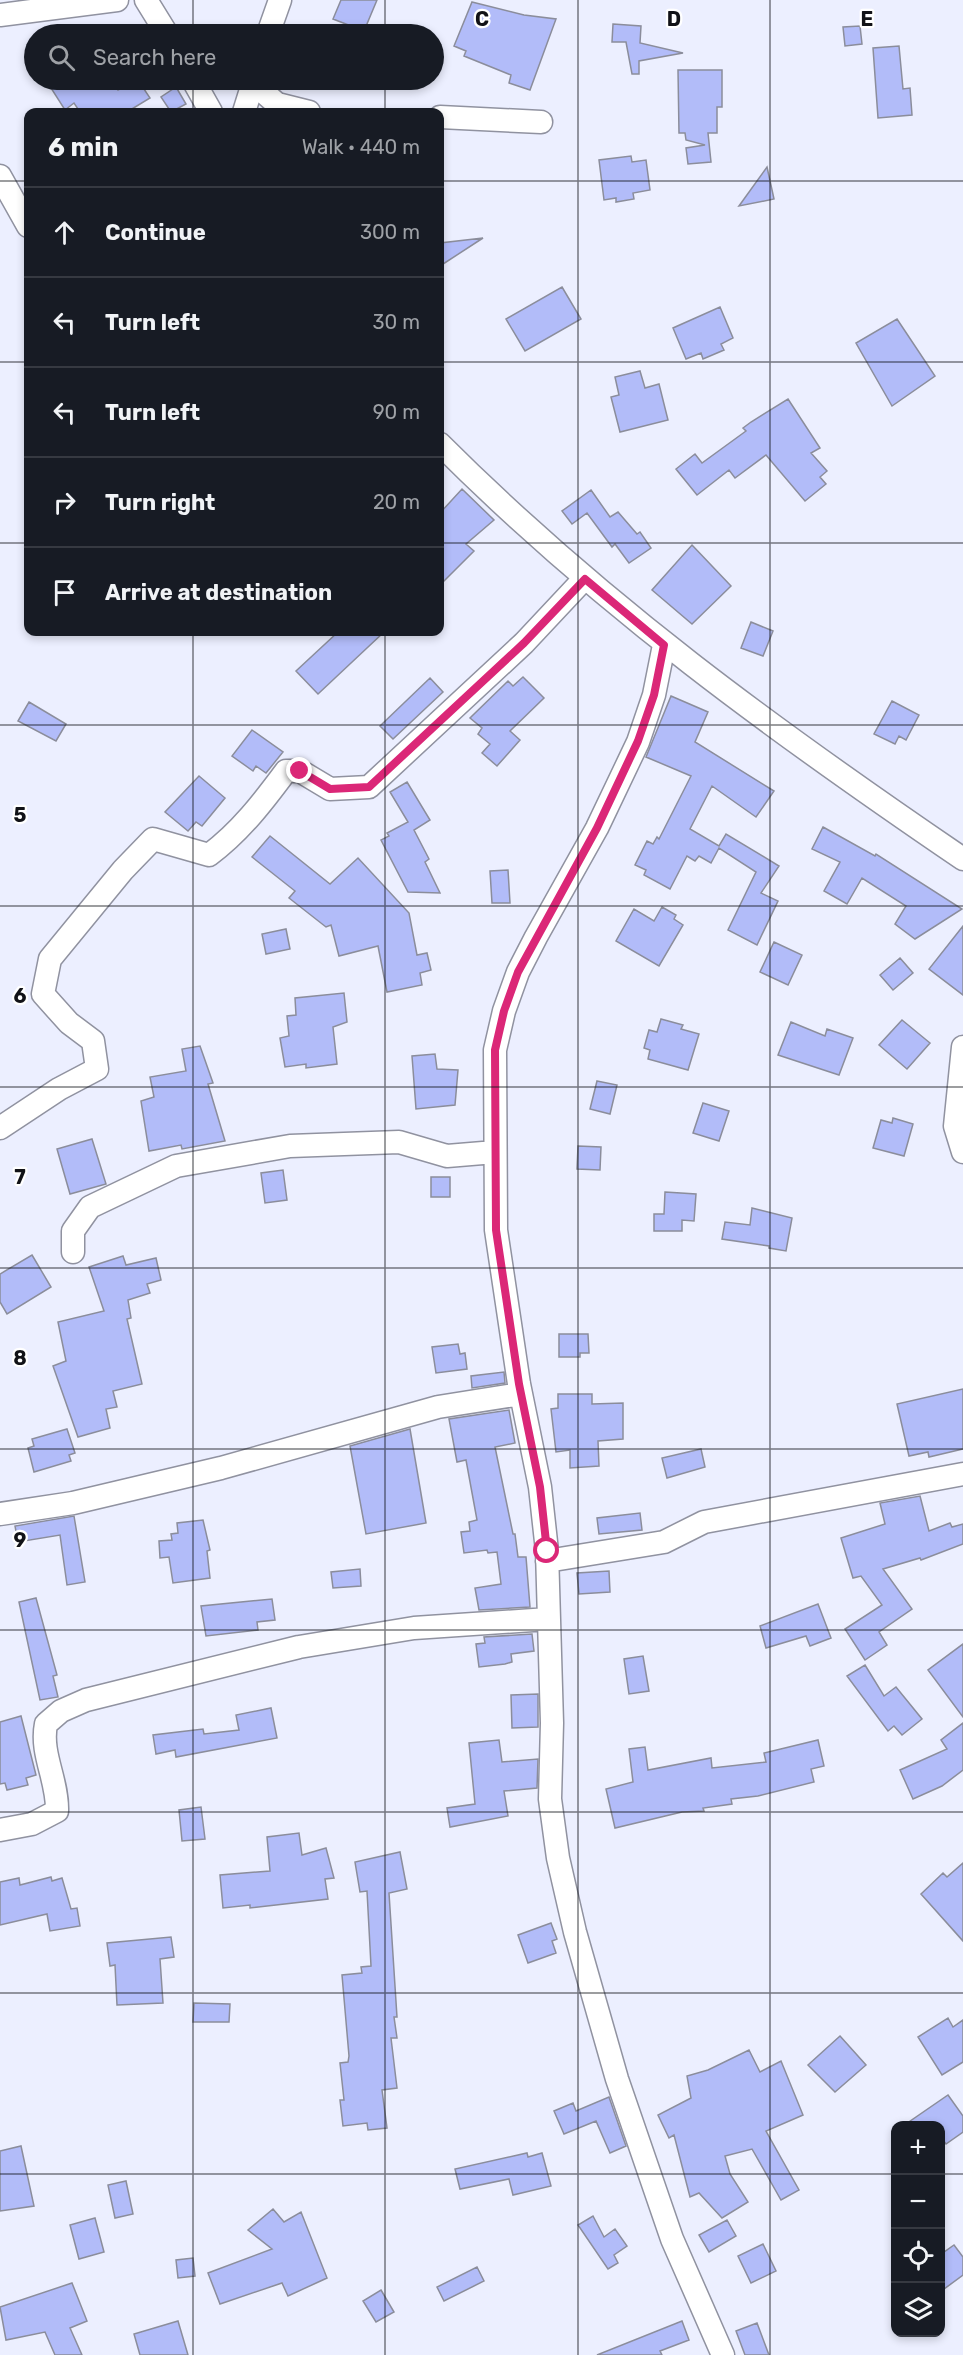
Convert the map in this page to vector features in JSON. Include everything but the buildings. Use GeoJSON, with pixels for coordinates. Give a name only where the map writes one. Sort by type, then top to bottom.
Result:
{"type":"FeatureCollection","features":[{"type":"Feature","properties":{"kind":"street"},"geometry":{"type":"LineString","coordinates":[[0,15],[117,0]]}},
{"type":"Feature","properties":{"kind":"street"},"geometry":{"type":"LineString","coordinates":[[146,0],[161,24]]}},
{"type":"Feature","properties":{"kind":"street"},"geometry":{"type":"LineString","coordinates":[[272,24],[280,0]]}},
{"type":"Feature","properties":{"kind":"street"},"geometry":{"type":"LineString","coordinates":[[199,90],[209,108]]}},
{"type":"Feature","properties":{"kind":"street"},"geometry":{"type":"LineString","coordinates":[[245,108],[250,90]]}},
{"type":"Feature","properties":{"kind":"street"},"geometry":{"type":"LineString","coordinates":[[262,90],[276,104],[292,108]]}},
{"type":"Feature","properties":{"kind":"street"},"geometry":{"type":"LineString","coordinates":[[444,117],[541,122]]}},
{"type":"Feature","properties":{"kind":"street"},"geometry":{"type":"LineString","coordinates":[[0,176],[24,219]]}},
{"type":"Feature","properties":{"kind":"street"},"geometry":{"type":"LineString","coordinates":[[444,448],[585,579],[664,645],[806,752],[963,859]]}},
{"type":"Feature","properties":{"kind":"street"},"geometry":{"type":"LineString","coordinates":[[0,1128],[59,1089],[97,1069],[93,1041],[69,1023],[43,994],[50,959],[123,870],[153,839],[209,855],[225,843],[261,804],[286,771],[300,771],[330,789],[369,787],[524,643],[585,579]]}},
{"type":"Feature","properties":{"kind":"street"},"geometry":{"type":"LineString","coordinates":[[664,645],[654,695],[638,741],[597,828],[531,945],[504,1011],[495,1050],[496,1230],[521,1394],[540,1487],[547,1562],[552,1713],[550,1799],[558,1858],[575,1932],[618,2079],[668,2228],[723,2355]]}},
{"type":"Feature","properties":{"kind":"street"},"geometry":{"type":"LineString","coordinates":[[963,1047],[955,1126],[963,1152]]}},
{"type":"Feature","properties":{"kind":"street"},"geometry":{"type":"LineString","coordinates":[[73,1252],[73,1231],[90,1207],[176,1166],[290,1146],[333,1144],[399,1142],[447,1156],[495,1152]]}},
{"type":"Feature","properties":{"kind":"street"},"geometry":{"type":"LineString","coordinates":[[0,1514],[73,1503],[221,1468],[438,1407],[521,1394]]}},
{"type":"Feature","properties":{"kind":"street"},"geometry":{"type":"LineString","coordinates":[[547,1562],[664,1542],[704,1522],[963,1474]]}},
{"type":"Feature","properties":{"kind":"street"},"geometry":{"type":"LineString","coordinates":[[0,1830],[32,1824],[57,1811],[54,1776],[44,1751],[46,1724],[61,1711],[86,1700],[299,1647],[414,1628],[548,1619]]}},
{"type":"Feature","properties":{"kind":"route"},"geometry":{"type":"LineString","coordinates":[[300,771],[330,789],[369,787],[524,643],[585,579],[664,645],[654,695],[638,741],[597,828],[518,972],[504,1011],[495,1050],[496,1230],[519,1384],[540,1487],[547,1551]]}}]}
